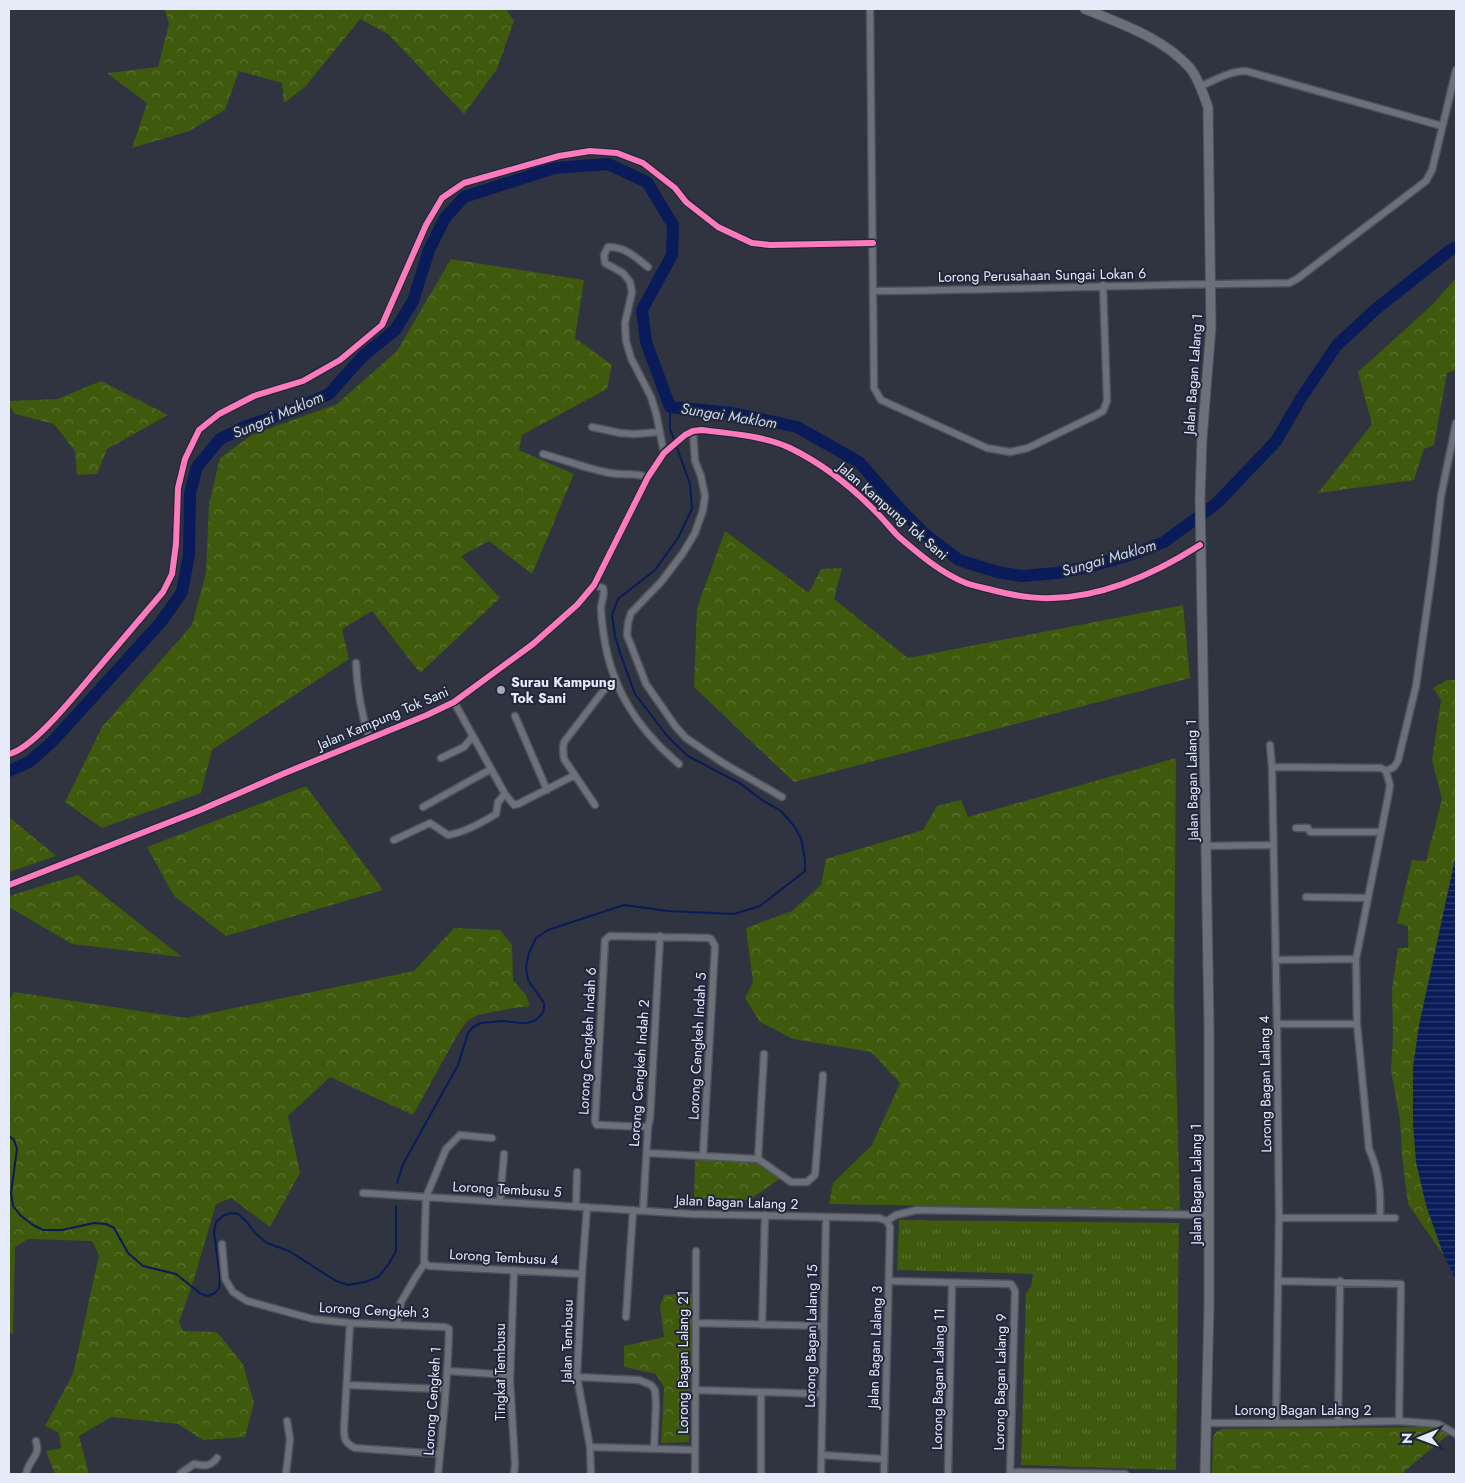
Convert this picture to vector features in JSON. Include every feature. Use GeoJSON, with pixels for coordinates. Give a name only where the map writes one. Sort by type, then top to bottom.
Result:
{"type":"FeatureCollection","features":[{"type":"Feature","properties":{"kind":"main road","name":"Jalan Bagan Lalang 1"},"geometry":{"type":"LineString","coordinates":[[1085,9],[1136,30],[1166,47],[1190,69],[1201,86],[1208,108],[1211,327],[1202,439],[1200,498],[1210,1026],[1210,1215],[1205,1474]]}},
{"type":"Feature","properties":{"kind":"street"},"geometry":{"type":"LineString","coordinates":[[870,9],[874,388],[881,400],[987,448],[1010,452],[1028,448],[1103,411],[1107,401],[1103,285]]}},
{"type":"Feature","properties":{"kind":"street","name":"Lorong Perusahaan Sungai Lokan 6"},"geometry":{"type":"LineString","coordinates":[[873,291],[1103,285],[1289,283],[1297,279],[1426,181],[1432,170],[1456,70]]}},
{"type":"Feature","properties":{"kind":"street"},"geometry":{"type":"LineString","coordinates":[[1201,86],[1238,71],[1246,71],[1442,126]]}},
{"type":"Feature","properties":{"kind":"street"},"geometry":{"type":"LineString","coordinates":[[9,754],[15,753],[34,739],[60,712],[163,592],[172,574],[176,544],[178,488],[184,458],[199,430],[219,414],[254,396],[303,381],[340,360],[382,325],[426,225],[442,198],[464,182],[559,156],[590,151],[617,153],[643,163],[675,188],[686,202],[718,227],[752,243],[770,245],[873,243]]}},
{"type":"Feature","properties":{"kind":"street"},"geometry":{"type":"LineString","coordinates":[[648,267],[618,247],[608,247],[604,254],[605,263],[623,273],[630,282],[632,292],[625,323],[626,341],[631,358],[651,397],[665,452]]}},
{"type":"Feature","properties":{"kind":"street"},"geometry":{"type":"LineString","coordinates":[[1386,771],[1394,768],[1398,760],[1416,686],[1441,496],[1456,423]]}},
{"type":"Feature","properties":{"kind":"street"},"geometry":{"type":"LineString","coordinates":[[592,427],[620,433],[660,432]]}},
{"type":"Feature","properties":{"kind":"street","name":"Jalan Kampung Tok Sani"},"geometry":{"type":"LineString","coordinates":[[9,885],[198,811],[454,702],[533,644],[577,605],[594,584],[648,477],[665,452],[685,435],[693,431],[701,430],[758,438],[788,447],[811,459],[847,485],[897,534],[937,567],[967,584],[1012,595],[1052,598],[1098,592],[1123,584],[1182,557],[1200,543]]}},
{"type":"Feature","properties":{"kind":"street"},"geometry":{"type":"LineString","coordinates":[[693,431],[696,461],[705,496],[703,510],[695,533],[683,553],[662,582],[631,613],[628,623],[628,635],[646,684],[686,738],[723,763],[782,797]]}},
{"type":"Feature","properties":{"kind":"street"},"geometry":{"type":"LineString","coordinates":[[543,454],[610,473],[624,475],[632,473],[648,477]]}},
{"type":"Feature","properties":{"kind":"street"},"geometry":{"type":"LineString","coordinates":[[594,584],[603,588],[605,593],[601,606],[604,643],[615,680],[623,698],[644,729],[662,750],[679,764]]}},
{"type":"Feature","properties":{"kind":"street"},"geometry":{"type":"LineString","coordinates":[[356,663],[357,687],[362,716],[369,738]]}},
{"type":"Feature","properties":{"kind":"street"},"geometry":{"type":"LineString","coordinates":[[596,805],[564,759],[562,748],[564,742],[607,686],[615,680]]}},
{"type":"Feature","properties":{"kind":"street"},"geometry":{"type":"LineString","coordinates":[[454,702],[504,794],[514,805],[575,775]]}},
{"type":"Feature","properties":{"kind":"street"},"geometry":{"type":"LineString","coordinates":[[514,716],[547,790]]}},
{"type":"Feature","properties":{"kind":"street"},"geometry":{"type":"LineString","coordinates":[[441,758],[464,747],[473,736]]}},
{"type":"Feature","properties":{"kind":"street","name":"Lorong Bagan Lalang 4"},"geometry":{"type":"LineString","coordinates":[[1270,746],[1276,960],[1279,1218],[1276,1423]]}},
{"type":"Feature","properties":{"kind":"street"},"geometry":{"type":"LineString","coordinates":[[1272,767],[1381,768],[1386,771],[1390,785],[1356,959],[1357,1024],[1369,1149],[1378,1178],[1381,1206],[1380,1218]]}},
{"type":"Feature","properties":{"kind":"street"},"geometry":{"type":"LineString","coordinates":[[424,807],[491,769]]}},
{"type":"Feature","properties":{"kind":"street"},"geometry":{"type":"LineString","coordinates":[[394,840],[430,823],[448,835],[456,834],[496,814],[498,802],[504,794]]}},
{"type":"Feature","properties":{"kind":"street"},"geometry":{"type":"LineString","coordinates":[[1296,828],[1308,828],[1310,832],[1382,832]]}},
{"type":"Feature","properties":{"kind":"street"},"geometry":{"type":"LineString","coordinates":[[1207,846],[1273,845]]}},
{"type":"Feature","properties":{"kind":"street"},"geometry":{"type":"LineString","coordinates":[[1306,897],[1368,898]]}},
{"type":"Feature","properties":{"kind":"street","name":"Lorong Cengkeh Indah 6"},"geometry":{"type":"LineString","coordinates":[[648,1127],[600,1125],[595,1122],[604,946],[607,937],[660,936]]}},
{"type":"Feature","properties":{"kind":"street","name":"Lorong Cengkeh Indah 5"},"geometry":{"type":"LineString","coordinates":[[660,936],[706,937],[711,939],[715,946],[703,1156]]}},
{"type":"Feature","properties":{"kind":"street","name":"Lorong Cengkeh Indah 2"},"geometry":{"type":"LineString","coordinates":[[643,1210],[660,936]]}},
{"type":"Feature","properties":{"kind":"street"},"geometry":{"type":"LineString","coordinates":[[1276,960],[1356,959]]}},
{"type":"Feature","properties":{"kind":"street"},"geometry":{"type":"LineString","coordinates":[[1277,1024],[1357,1024]]}},
{"type":"Feature","properties":{"kind":"street"},"geometry":{"type":"LineString","coordinates":[[758,1159],[764,1054]]}},
{"type":"Feature","properties":{"kind":"street"},"geometry":{"type":"LineString","coordinates":[[647,1153],[758,1159],[791,1182],[807,1182],[815,1175],[824,1075]]}},
{"type":"Feature","properties":{"kind":"street"},"geometry":{"type":"LineString","coordinates":[[397,1324],[401,1302],[425,1264],[426,1197],[446,1149],[460,1135],[492,1138]]}},
{"type":"Feature","properties":{"kind":"street"},"geometry":{"type":"LineString","coordinates":[[500,1201],[504,1154]]}},
{"type":"Feature","properties":{"kind":"street"},"geometry":{"type":"LineString","coordinates":[[576,1206],[577,1172]]}},
{"type":"Feature","properties":{"kind":"street","name":"Lorong Tembusu 5"},"geometry":{"type":"LineString","coordinates":[[363,1193],[587,1207]]}},
{"type":"Feature","properties":{"kind":"street","name":"Jalan Bagan Lalang 2"},"geometry":{"type":"LineString","coordinates":[[587,1207],[692,1214],[880,1218],[886,1221]]}},
{"type":"Feature","properties":{"kind":"street","name":"Jalan Tembusu"},"geometry":{"type":"LineString","coordinates":[[587,1207],[577,1377],[590,1447],[590,1474]]}},
{"type":"Feature","properties":{"kind":"street"},"geometry":{"type":"LineString","coordinates":[[626,1317],[633,1210]]}},
{"type":"Feature","properties":{"kind":"street"},"geometry":{"type":"LineString","coordinates":[[886,1221],[896,1215],[917,1210],[1210,1215]]}},
{"type":"Feature","properties":{"kind":"street"},"geometry":{"type":"LineString","coordinates":[[762,1324],[765,1215]]}},
{"type":"Feature","properties":{"kind":"street","name":"Lorong Bagan Lalang 15"},"geometry":{"type":"LineString","coordinates":[[821,1474],[826,1217]]}},
{"type":"Feature","properties":{"kind":"street"},"geometry":{"type":"LineString","coordinates":[[1279,1218],[1396,1218]]}},
{"type":"Feature","properties":{"kind":"street","name":"Jalan Bagan Lalang 3"},"geometry":{"type":"LineString","coordinates":[[884,1474],[890,1281],[890,1227],[886,1221]]}},
{"type":"Feature","properties":{"kind":"street","name":"Lorong Cengkeh 3"},"geometry":{"type":"LineString","coordinates":[[222,1244],[225,1279],[233,1292],[247,1301],[313,1319],[350,1323],[445,1327],[449,1329]]}},
{"type":"Feature","properties":{"kind":"street","name":"Lorong Bagan Lalang 21"},"geometry":{"type":"LineString","coordinates":[[695,1474],[696,1251]]}},
{"type":"Feature","properties":{"kind":"street","name":"Lorong Tembusu 4"},"geometry":{"type":"LineString","coordinates":[[425,1264],[429,1266],[582,1274]]}},
{"type":"Feature","properties":{"kind":"street","name":"Tingkat Tembusu"},"geometry":{"type":"LineString","coordinates":[[514,1270],[510,1374],[514,1474]]}},
{"type":"Feature","properties":{"kind":"street"},"geometry":{"type":"LineString","coordinates":[[890,1281],[952,1284]]}},
{"type":"Feature","properties":{"kind":"street"},"geometry":{"type":"LineString","coordinates":[[1278,1281],[1340,1281],[1401,1284],[1399,1421]]}},
{"type":"Feature","properties":{"kind":"street"},"geometry":{"type":"LineString","coordinates":[[1338,1423],[1340,1281]]}},
{"type":"Feature","properties":{"kind":"street","name":"Lorong Bagan Lalang 9"},"geometry":{"type":"LineString","coordinates":[[952,1284],[1011,1284],[1015,1291],[1010,1473]]}},
{"type":"Feature","properties":{"kind":"street","name":"Lorong Bagan Lalang 11"},"geometry":{"type":"LineString","coordinates":[[948,1474],[952,1284]]}},
{"type":"Feature","properties":{"kind":"street"},"geometry":{"type":"LineString","coordinates":[[350,1323],[344,1439],[355,1448],[440,1454]]}},
{"type":"Feature","properties":{"kind":"street"},"geometry":{"type":"LineString","coordinates":[[696,1323],[824,1326]]}},
{"type":"Feature","properties":{"kind":"street","name":"Lorong Cengkeh 1"},"geometry":{"type":"LineString","coordinates":[[438,1474],[445,1421],[449,1329]]}},
{"type":"Feature","properties":{"kind":"street"},"geometry":{"type":"LineString","coordinates":[[448,1371],[510,1374]]}},
{"type":"Feature","properties":{"kind":"street"},"geometry":{"type":"LineString","coordinates":[[577,1377],[639,1380],[651,1385],[655,1390],[656,1405],[654,1449]]}},
{"type":"Feature","properties":{"kind":"street"},"geometry":{"type":"LineString","coordinates":[[347,1385],[439,1388]]}},
{"type":"Feature","properties":{"kind":"street"},"geometry":{"type":"LineString","coordinates":[[696,1390],[822,1394]]}},
{"type":"Feature","properties":{"kind":"street"},"geometry":{"type":"LineString","coordinates":[[761,1474],[762,1392]]}},
{"type":"Feature","properties":{"kind":"street"},"geometry":{"type":"LineString","coordinates":[[286,1474],[290,1439],[287,1421]]}},
{"type":"Feature","properties":{"kind":"street","name":"Lorong Bagan Lalang 2"},"geometry":{"type":"LineString","coordinates":[[1206,1423],[1399,1421],[1438,1424],[1456,1434]]}},
{"type":"Feature","properties":{"kind":"street"},"geometry":{"type":"LineString","coordinates":[[26,1474],[31,1460],[38,1453],[36,1441]]}},
{"type":"Feature","properties":{"kind":"street"},"geometry":{"type":"LineString","coordinates":[[590,1447],[695,1450]]}},
{"type":"Feature","properties":{"kind":"street"},"geometry":{"type":"LineString","coordinates":[[822,1455],[884,1459]]}},
{"type":"Feature","properties":{"kind":"street"},"geometry":{"type":"LineString","coordinates":[[180,1474],[194,1464],[203,1466],[213,1463],[217,1458]]}},
{"type":"Feature","properties":{"kind":"street"},"geometry":{"type":"LineString","coordinates":[[1010,1473],[1125,1474]]}},
{"type":"Feature","properties":{"kind":"green space"},"geometry":{"type":"Polygon","coordinates":[[[165,9],[506,9],[514,21],[497,69],[464,114],[388,34],[360,19],[305,87],[284,103],[282,83],[239,71],[225,110],[189,131],[132,148],[147,103],[107,73],[158,67],[169,24],[165,9]]]}},
{"type":"Feature","properties":{"kind":"green space"},"geometry":{"type":"Polygon","coordinates":[[[451,259],[584,280],[575,338],[612,365],[607,389],[522,435],[519,450],[574,474],[532,574],[489,541],[461,556],[500,598],[420,673],[372,611],[342,629],[349,659],[212,750],[201,793],[102,828],[65,802],[102,727],[192,625],[206,573],[209,504],[220,458],[252,435],[337,404],[397,351],[451,259]]]}},
{"type":"Feature","properties":{"kind":"green space"},"geometry":{"type":"Polygon","coordinates":[[[1456,278],[1456,370],[1447,373],[1434,445],[1424,449],[1414,480],[1318,493],[1372,424],[1358,372],[1431,306],[1456,278]]]}},
{"type":"Feature","properties":{"kind":"green space"},"geometry":{"type":"Polygon","coordinates":[[[101,381],[168,415],[107,449],[97,474],[77,475],[75,451],[54,424],[15,414],[9,405],[9,401],[57,399],[101,381]]]}},
{"type":"Feature","properties":{"kind":"green space"},"geometry":{"type":"Polygon","coordinates":[[[725,531],[809,593],[821,569],[842,568],[834,599],[908,658],[1183,605],[1190,678],[794,782],[694,687],[697,608],[725,531]]]}},
{"type":"Feature","properties":{"kind":"green space"},"geometry":{"type":"Polygon","coordinates":[[[1447,680],[1456,680],[1456,855],[1419,1026],[1413,1068],[1413,1124],[1426,1205],[1444,1256],[1408,1204],[1400,1120],[1391,1070],[1393,1037],[1392,989],[1398,948],[1408,948],[1408,926],[1397,923],[1412,860],[1426,861],[1442,799],[1432,760],[1441,700],[1433,688],[1447,680]]]}},
{"type":"Feature","properties":{"kind":"green space"},"geometry":{"type":"Polygon","coordinates":[[[1176,758],[1174,996],[1180,1210],[829,1204],[833,1183],[872,1145],[900,1083],[871,1052],[793,1039],[760,1022],[745,998],[753,982],[746,928],[792,911],[821,885],[826,859],[923,830],[937,806],[961,800],[968,817],[1176,758]]]}},
{"type":"Feature","properties":{"kind":"green space"},"geometry":{"type":"Polygon","coordinates":[[[306,786],[383,890],[226,936],[174,896],[147,847],[306,786]]]}},
{"type":"Feature","properties":{"kind":"green space"},"geometry":{"type":"Polygon","coordinates":[[[9,817],[56,856],[9,872],[9,817]]]}},
{"type":"Feature","properties":{"kind":"green space"},"geometry":{"type":"Polygon","coordinates":[[[78,875],[182,957],[72,944],[9,907],[9,896],[78,875]]]}},
{"type":"Feature","properties":{"kind":"green space"},"geometry":{"type":"Polygon","coordinates":[[[454,928],[500,930],[512,945],[513,980],[526,995],[530,1006],[478,1015],[467,1021],[413,1115],[330,1077],[288,1116],[300,1173],[270,1227],[231,1198],[216,1204],[179,1322],[183,1331],[217,1332],[243,1364],[254,1403],[245,1437],[203,1440],[178,1424],[111,1417],[79,1436],[89,1474],[55,1474],[46,1451],[61,1448],[59,1433],[45,1426],[73,1374],[99,1255],[92,1241],[28,1239],[15,1247],[13,1334],[9,1332],[9,1000],[14,992],[186,1018],[414,971],[454,928]]]}},
{"type":"Feature","properties":{"kind":"green space"},"geometry":{"type":"Polygon","coordinates":[[[695,1158],[756,1161],[781,1178],[749,1200],[694,1198],[695,1158]]]}},
{"type":"Feature","properties":{"kind":"green space"},"geometry":{"type":"Polygon","coordinates":[[[899,1220],[1179,1223],[1176,1470],[1021,1465],[1026,1294],[1031,1286],[1033,1274],[897,1270],[899,1220]]]}},
{"type":"Feature","properties":{"kind":"green space"},"geometry":{"type":"Polygon","coordinates":[[[692,1293],[689,1442],[661,1443],[664,1387],[656,1374],[624,1367],[624,1346],[664,1337],[660,1306],[664,1295],[692,1293]]]}},
{"type":"Feature","properties":{"kind":"green space"},"geometry":{"type":"Polygon","coordinates":[[[1436,1427],[1448,1435],[1401,1474],[1212,1474],[1213,1437],[1217,1431],[1224,1429],[1436,1427]]]}},
{"type":"Feature","properties":{"kind":"green space"},"geometry":{"type":"Polygon","coordinates":[[[1311,1468],[1311,1474],[1236,1474],[1235,1469],[1311,1468]]]}},
{"type":"Feature","properties":{"kind":"shaded area"},"geometry":{"type":"Polygon","coordinates":[[[1456,855],[1456,1280],[1444,1256],[1426,1205],[1416,1162],[1413,1124],[1413,1068],[1419,1026],[1456,855]]]}},
{"type":"Feature","properties":{"kind":"waterway","name":"Sungai Maklom"},"geometry":{"type":"LineString","coordinates":[[9,771],[29,762],[52,742],[161,622],[182,592],[189,555],[190,493],[197,467],[220,439],[247,426],[293,410],[329,394],[363,356],[395,330],[413,301],[429,250],[445,218],[464,197],[554,168],[608,164],[647,182],[673,225],[672,255],[642,310],[646,342],[670,407],[732,413],[797,427],[859,462],[900,509],[926,535],[959,560],[997,572],[1022,576],[1057,573],[1088,567],[1133,554],[1164,542],[1217,503],[1276,441],[1301,398],[1337,345],[1376,309],[1456,247]]}},
{"type":"Feature","properties":{"kind":"waterway"},"geometry":{"type":"LineString","coordinates":[[670,407],[670,429],[674,440]]}},
{"type":"Feature","properties":{"kind":"waterway"},"geometry":{"type":"LineString","coordinates":[[397,1183],[403,1164],[458,1065],[468,1033],[473,1027],[481,1023],[503,1021],[527,1023],[536,1020],[544,1010],[544,1003],[528,980],[526,967],[529,953],[536,938],[548,930],[624,905],[668,911],[734,914],[760,906],[805,871],[801,838],[794,826],[781,811],[762,800],[741,784],[688,756],[668,737],[635,694],[621,656],[615,636],[612,615],[618,599],[655,570],[678,538],[692,509],[690,484],[676,445]]}},
{"type":"Feature","properties":{"kind":"waterway"},"geometry":{"type":"LineString","coordinates":[[9,1136],[14,1140],[17,1149],[11,1193],[13,1206],[20,1215],[43,1230],[62,1230],[94,1223],[106,1224],[114,1228],[128,1253],[143,1266],[176,1274],[201,1294],[208,1296],[215,1293],[219,1288],[220,1278],[214,1232],[216,1222],[223,1216],[231,1213],[238,1214],[267,1243],[289,1251],[336,1281],[348,1285],[378,1277],[388,1265],[396,1251],[396,1206]]}},
{"type":"Feature","properties":{"kind":"cycle path"},"geometry":{"type":"LineString","coordinates":[[9,754],[32,741],[57,716],[163,592],[172,574],[176,544],[178,488],[185,459],[199,430],[219,414],[254,396],[303,381],[340,360],[382,325],[426,225],[442,198],[464,183],[559,156],[590,151],[617,153],[643,163],[675,188],[686,202],[718,227],[752,243],[770,245],[873,243]]}},
{"type":"Feature","properties":{"kind":"cycle path"},"geometry":{"type":"LineString","coordinates":[[9,885],[198,811],[454,702],[533,644],[577,605],[594,585],[648,477],[664,453],[685,435],[693,431],[701,430],[746,436],[790,448],[814,461],[847,485],[898,536],[939,568],[966,583],[1007,594],[1044,598],[1072,597],[1111,588],[1148,574],[1200,545]]}},
{"type":"Feature","properties":{"kind":"place","name":"Surau Kampung Tok Sani"},"geometry":{"type":"Point","coordinates":[501,690]}}]}
